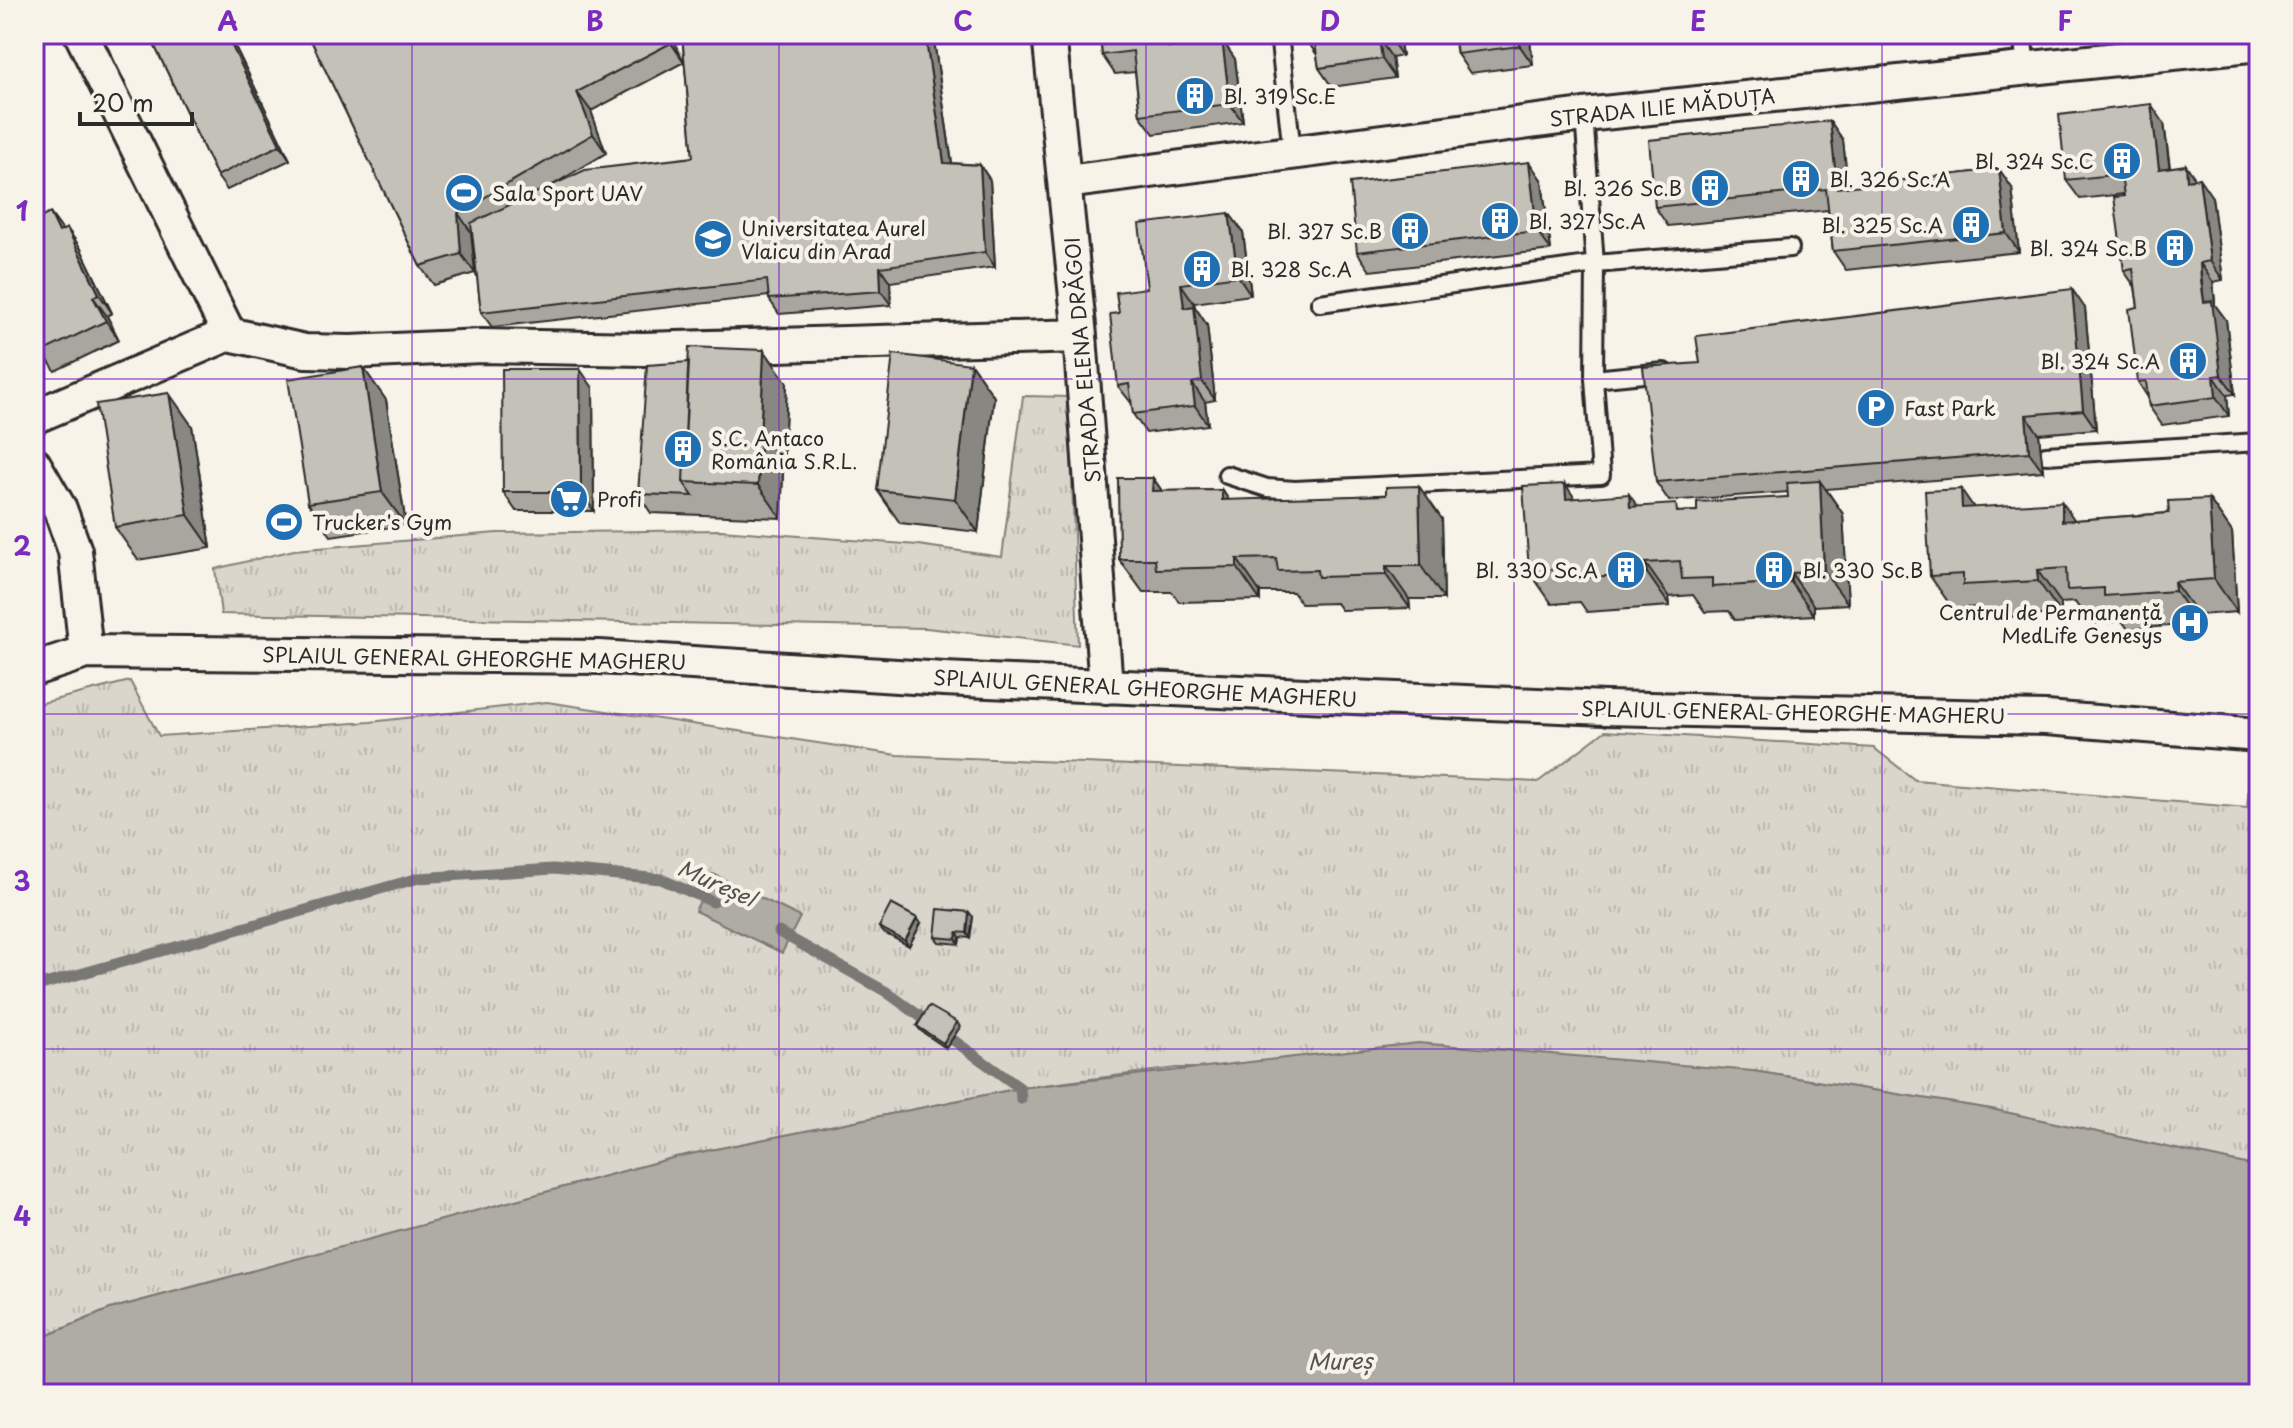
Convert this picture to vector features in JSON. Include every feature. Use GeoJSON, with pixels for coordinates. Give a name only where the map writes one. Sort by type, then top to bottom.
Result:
{"type":"FeatureCollection","features":[{"type":"Feature","properties":{"kind":"street"},"geometry":{"type":"LineString","coordinates":[[81,34],[229,334]]}},
{"type":"Feature","properties":{"kind":"street","name":"STRADA ELENA DRĂGOI"},"geometry":{"type":"LineString","coordinates":[[1049,34],[1080,336],[1106,687]]}},
{"type":"Feature","properties":{"kind":"street","name":"STRADA ILIE MĂDUȚA"},"geometry":{"type":"LineString","coordinates":[[1066,182],[1584,115],[2026,66],[2259,44]]}},
{"type":"Feature","properties":{"kind":"street"},"geometry":{"type":"LineString","coordinates":[[34,417],[229,334],[305,351],[351,352],[482,346],[643,349],[1080,336]]}},
{"type":"Feature","properties":{"kind":"street"},"geometry":{"type":"LineString","coordinates":[[34,464],[60,509],[75,551],[86,652]]}},
{"type":"Feature","properties":{"kind":"street","name":"SPLAIUL GENERAL GHEORGHE MAGHERU"},"geometry":{"type":"LineString","coordinates":[[34,669],[86,652],[599,657],[1106,687],[1605,708],[2046,718],[2259,735]]}},
{"type":"Feature","properties":{"kind":"lane"},"geometry":{"type":"LineString","coordinates":[[1279,34],[1292,152]]}},
{"type":"Feature","properties":{"kind":"lane"},"geometry":{"type":"LineString","coordinates":[[2022,34],[2026,66]]}},
{"type":"Feature","properties":{"kind":"lane"},"geometry":{"type":"LineString","coordinates":[[1227,475],[1267,488],[1295,490],[1601,475],[1594,379],[1595,264],[1584,115]]}},
{"type":"Feature","properties":{"kind":"lane"},"geometry":{"type":"LineString","coordinates":[[1320,303],[1595,264],[1790,248]]}},
{"type":"Feature","properties":{"kind":"lane"},"geometry":{"type":"LineString","coordinates":[[1594,379],[1678,371]]}},
{"type":"Feature","properties":{"kind":"lane"},"geometry":{"type":"LineString","coordinates":[[2046,455],[2259,442]]}},
{"type":"Feature","properties":{"kind":"green space"},"geometry":{"type":"Polygon","coordinates":[[[1023,396],[1069,397],[1078,645],[926,628],[221,614],[215,569],[294,550],[497,533],[721,530],[918,545],[1002,557],[1023,396]]]}},
{"type":"Feature","properties":{"kind":"green space"},"geometry":{"type":"Polygon","coordinates":[[[34,537],[42,565],[34,593],[34,537]]]}},
{"type":"Feature","properties":{"kind":"green space"},"geometry":{"type":"Polygon","coordinates":[[[130,681],[159,736],[370,722],[547,702],[897,755],[1538,782],[1605,731],[1874,748],[1915,780],[2247,808],[2249,784],[2259,785],[2259,1167],[1991,1109],[1753,1071],[1176,1068],[1020,1088],[676,1157],[110,1309],[34,1341],[34,705],[130,681]]]}},
{"type":"Feature","properties":{"kind":"water"},"geometry":{"type":"Polygon","coordinates":[[[713,874],[800,917],[782,953],[695,911],[713,874]]]}},
{"type":"Feature","properties":{"kind":"water","name":"Mureș"},"geometry":{"type":"Polygon","coordinates":[[[1418,1043],[1753,1071],[1991,1109],[2259,1167],[2259,1394],[34,1394],[34,1341],[110,1309],[676,1157],[1020,1088],[1418,1043]]]}},
{"type":"Feature","properties":{"kind":"building"},"geometry":{"type":"Polygon","coordinates":[[[149,34],[226,34],[280,145],[217,176],[149,34]]]}},
{"type":"Feature","properties":{"kind":"building","name":"Sala Sport UAV"},"geometry":{"type":"Polygon","coordinates":[[[308,34],[666,34],[671,43],[577,92],[593,134],[458,213],[461,254],[420,266],[308,34]]]}},
{"type":"Feature","properties":{"kind":"building"},"geometry":{"type":"Polygon","coordinates":[[[682,34],[925,34],[944,163],[980,165],[985,252],[880,267],[881,291],[769,299],[767,280],[481,312],[471,223],[585,170],[693,157],[682,34]]]}},
{"type":"Feature","properties":{"kind":"building"},"geometry":{"type":"Polygon","coordinates":[[[1100,34],[1167,34],[1168,47],[1222,40],[1230,104],[1140,115],[1133,51],[1102,55],[1100,34]]]}},
{"type":"Feature","properties":{"kind":"building"},"geometry":{"type":"Polygon","coordinates":[[[1304,34],[1388,34],[1389,37],[1379,39],[1382,59],[1319,68],[1314,37],[1305,38],[1304,34]]]}},
{"type":"Feature","properties":{"kind":"building"},"geometry":{"type":"Polygon","coordinates":[[[1454,34],[1518,34],[1520,46],[1457,54],[1454,34]]]}},
{"type":"Feature","properties":{"kind":"building"},"geometry":{"type":"Polygon","coordinates":[[[2151,104],[2159,169],[2186,165],[2187,180],[2199,178],[2210,261],[2200,263],[2201,281],[2204,302],[2212,301],[2221,375],[2214,376],[2216,397],[2149,406],[2146,381],[2138,382],[2129,309],[2138,307],[2133,269],[2124,271],[2114,197],[2124,196],[2121,174],[2066,180],[2059,115],[2151,104]]]}},
{"type":"Feature","properties":{"kind":"building"},"geometry":{"type":"Polygon","coordinates":[[[1830,121],[1837,188],[1999,169],[2006,233],[1833,251],[1826,189],[1655,207],[1649,140],[1830,121]]]}},
{"type":"Feature","properties":{"kind":"building"},"geometry":{"type":"Polygon","coordinates":[[[1529,162],[1537,231],[1357,252],[1350,183],[1529,162]]]}},
{"type":"Feature","properties":{"kind":"building"},"geometry":{"type":"Polygon","coordinates":[[[50,213],[59,232],[67,228],[99,294],[93,297],[106,321],[42,352],[34,334],[34,221],[50,213]]]}},
{"type":"Feature","properties":{"kind":"building"},"geometry":{"type":"Polygon","coordinates":[[[1229,213],[1238,276],[1181,284],[1184,308],[1194,306],[1202,381],[1192,383],[1195,406],[1133,414],[1129,384],[1118,386],[1110,314],[1119,313],[1116,292],[1147,288],[1139,224],[1229,213]]]}},
{"type":"Feature","properties":{"kind":"building","name":"Fast Park"},"geometry":{"type":"Polygon","coordinates":[[[2072,289],[2083,410],[2026,415],[2029,452],[1656,482],[1643,367],[1700,363],[1696,336],[2072,289]]]}},
{"type":"Feature","properties":{"kind":"building"},"geometry":{"type":"Polygon","coordinates":[[[689,347],[764,350],[758,485],[683,482],[689,347]]]}},
{"type":"Feature","properties":{"kind":"building"},"geometry":{"type":"Polygon","coordinates":[[[893,354],[971,364],[955,499],[877,490],[893,354]]]}},
{"type":"Feature","properties":{"kind":"building"},"geometry":{"type":"Polygon","coordinates":[[[689,362],[683,482],[693,496],[638,494],[647,365],[689,362]]]}},
{"type":"Feature","properties":{"kind":"building"},"geometry":{"type":"Polygon","coordinates":[[[363,367],[382,492],[308,503],[288,379],[363,367]]]}},
{"type":"Feature","properties":{"kind":"building"},"geometry":{"type":"Polygon","coordinates":[[[502,369],[580,369],[581,492],[503,492],[502,369]]]}},
{"type":"Feature","properties":{"kind":"building"},"geometry":{"type":"Polygon","coordinates":[[[169,393],[188,515],[115,527],[96,404],[169,393]]]}},
{"type":"Feature","properties":{"kind":"building"},"geometry":{"type":"Polygon","coordinates":[[[1118,478],[1153,478],[1152,491],[1222,490],[1222,500],[1386,495],[1386,487],[1419,486],[1421,566],[1386,566],[1386,575],[1318,577],[1317,570],[1278,571],[1276,558],[1237,559],[1237,567],[1156,569],[1155,559],[1119,559],[1118,478]]]}},
{"type":"Feature","properties":{"kind":"building"},"geometry":{"type":"Polygon","coordinates":[[[1820,481],[1824,571],[1791,573],[1791,582],[1712,587],[1712,578],[1682,579],[1680,561],[1645,563],[1647,573],[1564,579],[1563,569],[1529,571],[1523,486],[1565,484],[1566,499],[1629,494],[1630,507],[1676,504],[1677,512],[1697,511],[1697,502],[1788,497],[1787,483],[1820,481]]]}},
{"type":"Feature","properties":{"kind":"building"},"geometry":{"type":"Polygon","coordinates":[[[1961,489],[1962,508],[2062,502],[2062,521],[2169,513],[2168,501],[2209,499],[2214,579],[2174,582],[2175,591],[2104,596],[2104,588],[2067,590],[2066,568],[2037,570],[2038,581],[1963,585],[1963,574],[1930,576],[1925,491],[1961,489]]]}},
{"type":"Feature","properties":{"kind":"building"},"geometry":{"type":"Polygon","coordinates":[[[891,904],[917,918],[905,941],[879,927],[891,904]]]}},
{"type":"Feature","properties":{"kind":"building"},"geometry":{"type":"Polygon","coordinates":[[[938,909],[969,912],[967,933],[957,932],[956,939],[935,937],[938,909]]]}},
{"type":"Feature","properties":{"kind":"building"},"geometry":{"type":"Polygon","coordinates":[[[929,1006],[957,1022],[943,1043],[917,1026],[929,1006]]]}},
{"type":"Feature","properties":{"kind":"waterway","name":"Mureșel"},"geometry":{"type":"LineString","coordinates":[[34,987],[419,878],[553,869],[661,879],[713,902]]}},
{"type":"Feature","properties":{"kind":"waterway","name":"Mureșel"},"geometry":{"type":"LineString","coordinates":[[779,932],[885,991],[1020,1088],[1021,1099]]}},
{"type":"Feature","properties":{"kind":"place","name":"Bl. 319 Sc.E"},"geometry":{"type":"Point","coordinates":[1195,96]}},
{"type":"Feature","properties":{"kind":"place","name":"Bl. 324 Sc.C"},"geometry":{"type":"Point","coordinates":[2122,161]}},
{"type":"Feature","properties":{"kind":"place","name":"Bl. 326 Sc.A"},"geometry":{"type":"Point","coordinates":[1801,179]}},
{"type":"Feature","properties":{"kind":"place","name":"Bl. 326 Sc.B"},"geometry":{"type":"Point","coordinates":[1710,188]}},
{"type":"Feature","properties":{"kind":"place","name":"Sala Sport UAV"},"geometry":{"type":"Point","coordinates":[464,193]}},
{"type":"Feature","properties":{"kind":"place","name":"Bl. 327 Sc.A"},"geometry":{"type":"Point","coordinates":[1500,221]}},
{"type":"Feature","properties":{"kind":"place","name":"Bl. 325 Sc.A"},"geometry":{"type":"Point","coordinates":[1971,225]}},
{"type":"Feature","properties":{"kind":"place","name":"Bl. 327 Sc.B"},"geometry":{"type":"Point","coordinates":[1410,231]}},
{"type":"Feature","properties":{"kind":"place","name":"Universitatea Aurel Vlaicu din Arad"},"geometry":{"type":"Point","coordinates":[713,239]}},
{"type":"Feature","properties":{"kind":"place","name":"Bl. 324 Sc.B"},"geometry":{"type":"Point","coordinates":[2175,248]}},
{"type":"Feature","properties":{"kind":"place","name":"Bl. 328 Sc.A"},"geometry":{"type":"Point","coordinates":[1202,269]}},
{"type":"Feature","properties":{"kind":"place","name":"Bl. 324 Sc.A"},"geometry":{"type":"Point","coordinates":[2188,361]}},
{"type":"Feature","properties":{"kind":"place","name":"Fast Park"},"geometry":{"type":"Point","coordinates":[1876,408]}},
{"type":"Feature","properties":{"kind":"place","name":"S.C. Antaco România S.R.L."},"geometry":{"type":"Point","coordinates":[683,449]}},
{"type":"Feature","properties":{"kind":"place","name":"Profi"},"geometry":{"type":"Point","coordinates":[569,499]}},
{"type":"Feature","properties":{"kind":"place","name":"Trucker's Gym"},"geometry":{"type":"Point","coordinates":[284,522]}},
{"type":"Feature","properties":{"kind":"place","name":"Bl. 330 Sc.A"},"geometry":{"type":"Point","coordinates":[1626,570]}},
{"type":"Feature","properties":{"kind":"place","name":"Bl. 330 Sc.B"},"geometry":{"type":"Point","coordinates":[1774,570]}},
{"type":"Feature","properties":{"kind":"place","name":"Centrul de Permanență MedLife Genesys"},"geometry":{"type":"Point","coordinates":[2190,623]}}]}
